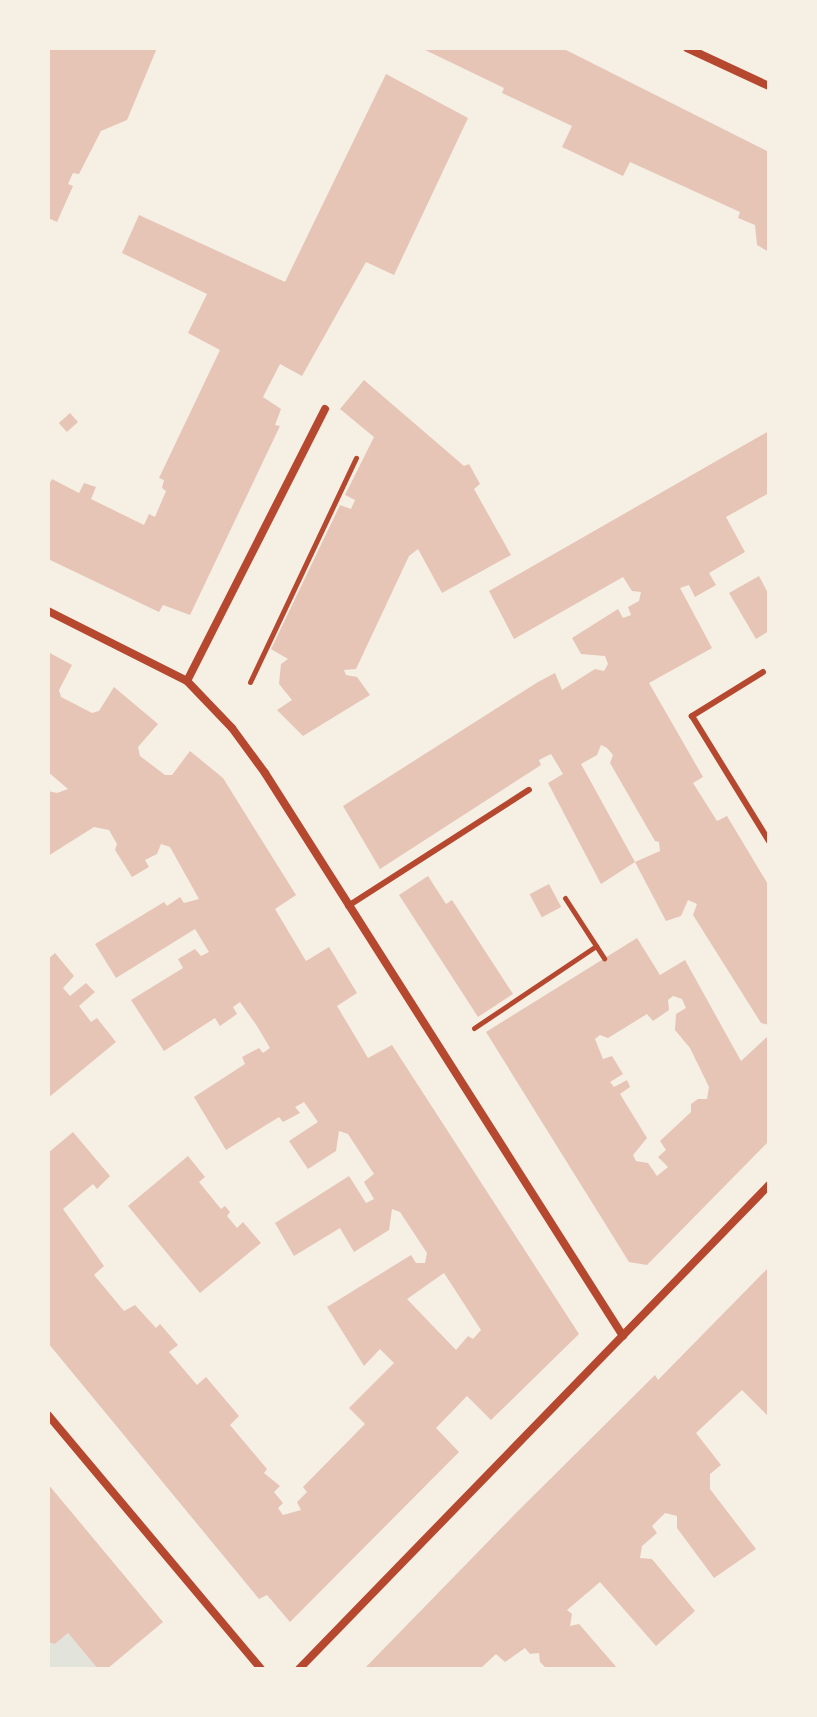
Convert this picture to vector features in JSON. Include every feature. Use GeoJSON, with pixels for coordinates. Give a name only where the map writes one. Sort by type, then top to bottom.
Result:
{"type":"FeatureCollection","features":[{"type":"Feature","properties":{"kind":"street"},"geometry":{"type":"LineString","coordinates":[[687,48],[769,86]]}},
{"type":"Feature","properties":{"kind":"street"},"geometry":{"type":"LineString","coordinates":[[187,681],[325,409]]}},
{"type":"Feature","properties":{"kind":"street"},"geometry":{"type":"LineString","coordinates":[[48,611],[187,681],[232,728],[257,762],[623,1336]]}},
{"type":"Feature","properties":{"kind":"street"},"geometry":{"type":"LineString","coordinates":[[299,1669],[769,1185]]}},
{"type":"Feature","properties":{"kind":"street"},"geometry":{"type":"LineString","coordinates":[[48,1415],[261,1669]]}},
{"type":"Feature","properties":{"kind":"lane"},"geometry":{"type":"LineString","coordinates":[[763,672],[692,716],[769,841]]}},
{"type":"Feature","properties":{"kind":"lane"},"geometry":{"type":"LineString","coordinates":[[348,906],[529,790]]}},
{"type":"Feature","properties":{"kind":"lane"},"geometry":{"type":"LineString","coordinates":[[761,1193],[769,1201]]}},
{"type":"Feature","properties":{"kind":"path"},"geometry":{"type":"LineString","coordinates":[[250,682],[356,458]]}},
{"type":"Feature","properties":{"kind":"path"},"geometry":{"type":"LineString","coordinates":[[565,898],[604,958]]}},
{"type":"Feature","properties":{"kind":"path"},"geometry":{"type":"LineString","coordinates":[[474,1028],[596,946]]}},
{"type":"Feature","properties":{"kind":"shaded area"},"geometry":{"type":"Polygon","coordinates":[[[68,1633],[98,1669],[48,1669],[48,1642],[55,1644],[68,1633]]]}},
{"type":"Feature","properties":{"kind":"building"},"geometry":{"type":"Polygon","coordinates":[[[48,48],[157,48],[127,120],[101,131],[79,174],[73,173],[68,184],[73,186],[57,222],[48,218],[48,48]]]}},
{"type":"Feature","properties":{"kind":"building"},"geometry":{"type":"Polygon","coordinates":[[[421,48],[562,48],[769,152],[769,252],[757,245],[755,225],[738,218],[740,212],[630,162],[623,176],[562,147],[572,126],[502,93],[504,88],[421,48]]]}},
{"type":"Feature","properties":{"kind":"building"},"geometry":{"type":"Polygon","coordinates":[[[386,74],[468,118],[394,275],[366,262],[302,376],[280,364],[263,397],[281,409],[275,425],[280,426],[190,615],[163,605],[159,612],[48,559],[48,486],[52,479],[79,493],[84,483],[96,487],[91,499],[144,525],[149,514],[155,517],[166,491],[162,488],[164,480],[159,478],[220,350],[188,333],[207,294],[122,253],[139,215],[285,282],[386,74]]]}},
{"type":"Feature","properties":{"kind":"building"},"geometry":{"type":"Polygon","coordinates":[[[364,380],[464,466],[469,464],[480,484],[474,489],[511,555],[442,593],[418,549],[409,556],[356,669],[344,670],[346,675],[357,677],[370,695],[303,736],[277,710],[292,700],[279,684],[281,664],[288,659],[271,649],[340,505],[351,509],[355,500],[345,495],[374,437],[340,409],[364,380]]]}},
{"type":"Feature","properties":{"kind":"building"},"geometry":{"type":"Polygon","coordinates":[[[70,413],[78,422],[67,432],[59,423],[70,413]]]}},
{"type":"Feature","properties":{"kind":"building"},"geometry":{"type":"Polygon","coordinates":[[[769,431],[769,493],[726,517],[745,552],[709,573],[716,585],[695,597],[689,585],[680,588],[712,648],[649,683],[703,777],[693,783],[717,821],[727,816],[769,886],[769,1025],[761,1023],[693,915],[697,904],[688,900],[681,916],[666,921],[635,862],[601,884],[548,783],[563,774],[551,754],[539,760],[541,765],[380,869],[343,806],[555,673],[562,690],[595,669],[604,671],[608,664],[605,656],[581,654],[572,638],[618,609],[623,618],[631,615],[628,607],[639,601],[641,592],[632,591],[623,577],[514,639],[489,591],[769,431]],[[601,745],[597,755],[581,764],[635,862],[660,851],[659,842],[655,841],[610,763],[613,755],[601,745]]]}},
{"type":"Feature","properties":{"kind":"building"},"geometry":{"type":"Polygon","coordinates":[[[759,576],[769,595],[769,631],[756,639],[729,593],[759,576]]]}},
{"type":"Feature","properties":{"kind":"building"},"geometry":{"type":"Polygon","coordinates":[[[48,652],[72,665],[59,690],[61,697],[92,713],[99,711],[114,687],[158,724],[138,747],[140,756],[165,775],[172,775],[190,751],[223,778],[296,895],[275,909],[306,961],[329,947],[357,993],[337,1006],[368,1058],[392,1045],[579,1334],[491,1420],[467,1396],[436,1428],[459,1452],[290,1622],[267,1595],[259,1599],[48,1343],[48,1153],[73,1132],[110,1176],[97,1189],[93,1184],[63,1209],[104,1266],[94,1275],[124,1311],[135,1305],[156,1328],[160,1324],[178,1345],[169,1352],[197,1385],[206,1377],[239,1416],[230,1425],[267,1469],[264,1473],[280,1486],[274,1492],[283,1503],[278,1508],[283,1515],[301,1510],[297,1502],[307,1492],[303,1487],[365,1424],[349,1408],[394,1363],[380,1349],[364,1366],[327,1307],[411,1255],[416,1263],[425,1263],[427,1253],[400,1212],[392,1209],[389,1230],[354,1252],[340,1228],[294,1256],[275,1223],[349,1176],[366,1203],[374,1199],[364,1182],[374,1174],[348,1134],[339,1131],[336,1151],[308,1169],[289,1141],[318,1122],[304,1102],[295,1107],[300,1113],[283,1122],[279,1117],[226,1150],[194,1097],[245,1064],[242,1057],[259,1048],[263,1053],[270,1048],[240,1002],[233,1007],[237,1014],[220,1026],[215,1018],[164,1051],[131,1000],[183,968],[178,959],[195,949],[201,956],[209,952],[195,929],[116,978],[95,944],[164,902],[167,906],[180,897],[184,903],[199,899],[170,847],[161,844],[157,854],[145,860],[149,867],[132,877],[115,850],[117,844],[109,830],[94,827],[48,856],[48,791],[57,793],[68,789],[48,772],[48,652]],[[444,1273],[407,1299],[456,1350],[468,1336],[473,1339],[481,1330],[444,1273]]]}},
{"type":"Feature","properties":{"kind":"building"},"geometry":{"type":"Polygon","coordinates":[[[428,876],[446,904],[452,900],[513,994],[478,1017],[399,895],[428,876]]]}},
{"type":"Feature","properties":{"kind":"building"},"geometry":{"type":"Polygon","coordinates":[[[549,884],[561,907],[542,917],[530,894],[549,884]]]}},
{"type":"Feature","properties":{"kind":"building"},"geometry":{"type":"Polygon","coordinates":[[[637,938],[660,975],[685,960],[741,1061],[769,1035],[769,1141],[647,1265],[629,1262],[486,1032],[637,938]],[[673,996],[668,1000],[669,1010],[653,1021],[647,1014],[608,1038],[600,1035],[595,1039],[603,1059],[612,1056],[623,1074],[610,1082],[614,1087],[627,1080],[630,1087],[620,1094],[647,1138],[633,1155],[636,1161],[648,1163],[657,1176],[668,1167],[658,1157],[666,1150],[660,1141],[691,1112],[691,1104],[698,1099],[707,1099],[709,1087],[690,1048],[675,1030],[676,1014],[686,1008],[682,999],[673,996]]]}},
{"type":"Feature","properties":{"kind":"building"},"geometry":{"type":"Polygon","coordinates":[[[55,953],[74,976],[63,988],[70,996],[86,983],[95,992],[79,1006],[91,1022],[97,1018],[116,1042],[48,1098],[48,959],[55,953]]]}},
{"type":"Feature","properties":{"kind":"building"},"geometry":{"type":"Polygon","coordinates":[[[188,1156],[205,1177],[199,1182],[221,1209],[225,1206],[230,1212],[227,1216],[237,1228],[243,1222],[261,1243],[200,1293],[128,1206],[188,1156]]]}},
{"type":"Feature","properties":{"kind":"building"},"geometry":{"type":"Polygon","coordinates":[[[769,1267],[769,1417],[742,1390],[696,1433],[721,1465],[710,1474],[710,1489],[756,1549],[714,1578],[677,1528],[677,1516],[665,1513],[652,1526],[657,1533],[642,1546],[640,1558],[652,1559],[695,1611],[656,1646],[600,1582],[567,1610],[572,1614],[570,1626],[579,1624],[618,1669],[547,1669],[540,1662],[539,1653],[530,1654],[525,1648],[505,1662],[496,1654],[480,1669],[364,1669],[655,1375],[658,1380],[769,1267]]]}},
{"type":"Feature","properties":{"kind":"building"},"geometry":{"type":"Polygon","coordinates":[[[48,1484],[163,1622],[107,1669],[98,1669],[68,1633],[55,1644],[48,1642],[48,1484]]]}}]}
